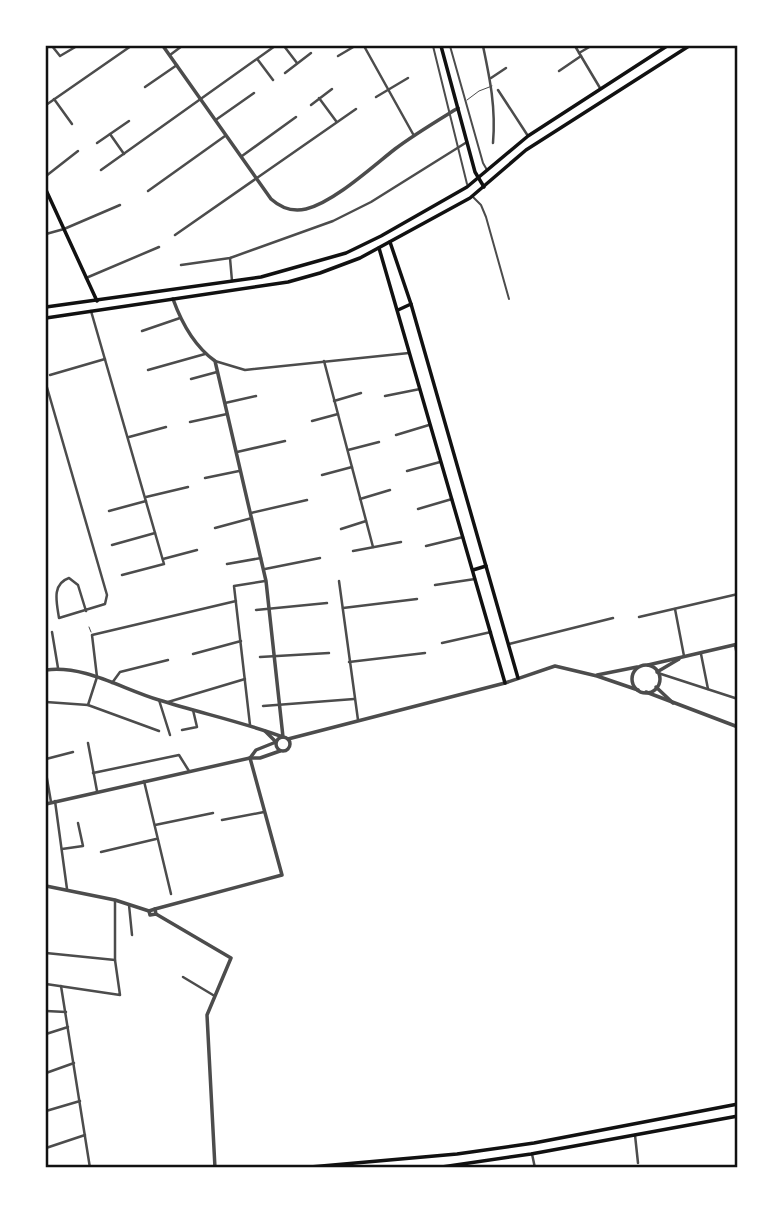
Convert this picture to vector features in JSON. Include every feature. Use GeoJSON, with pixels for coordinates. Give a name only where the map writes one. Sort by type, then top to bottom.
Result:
{"type":"FeatureCollection","features":[{"type":"Feature","properties":{"kind":"main road"},"geometry":{"type":"LineString","coordinates":[[442,46],[467,142],[478,178],[484,187]]}},
{"type":"Feature","properties":{"kind":"main road"},"geometry":{"type":"LineString","coordinates":[[46,307],[249,279],[304,267],[346,253],[467,187],[528,136],[664,46]]}},
{"type":"Feature","properties":{"kind":"main road"},"geometry":{"type":"LineString","coordinates":[[46,318],[251,289],[320,273],[379,248],[472,196],[526,150],[689,46]]}},
{"type":"Feature","properties":{"kind":"main road"},"geometry":{"type":"LineString","coordinates":[[46,190],[97,301]]}},
{"type":"Feature","properties":{"kind":"main road"},"geometry":{"type":"LineString","coordinates":[[390,242],[411,304],[518,678]]}},
{"type":"Feature","properties":{"kind":"main road"},"geometry":{"type":"LineString","coordinates":[[379,248],[505,683]]}},
{"type":"Feature","properties":{"kind":"main road"},"geometry":{"type":"LineString","coordinates":[[249,279],[251,289]]}},
{"type":"Feature","properties":{"kind":"main road"},"geometry":{"type":"LineString","coordinates":[[398,310],[411,304]]}},
{"type":"Feature","properties":{"kind":"main road"},"geometry":{"type":"LineString","coordinates":[[473,570],[486,566]]}},
{"type":"Feature","properties":{"kind":"main road"},"geometry":{"type":"LineString","coordinates":[[302,1167],[457,1154],[534,1143],[737,1104]]}},
{"type":"Feature","properties":{"kind":"main road"},"geometry":{"type":"LineString","coordinates":[[435,1167],[531,1154],[737,1116]]}},
{"type":"Feature","properties":{"kind":"street"},"geometry":{"type":"LineString","coordinates":[[52,46],[60,56],[77,46]]}},
{"type":"Feature","properties":{"kind":"street"},"geometry":{"type":"LineString","coordinates":[[46,105],[131,46]]}},
{"type":"Feature","properties":{"kind":"street"},"geometry":{"type":"LineString","coordinates":[[163,46],[271,199],[282,207],[302,210],[309,208],[364,174],[458,108]]}},
{"type":"Feature","properties":{"kind":"street"},"geometry":{"type":"LineString","coordinates":[[170,55],[183,46]]}},
{"type":"Feature","properties":{"kind":"street"},"geometry":{"type":"LineString","coordinates":[[101,170],[275,46]]}},
{"type":"Feature","properties":{"kind":"street"},"geometry":{"type":"LineString","coordinates":[[284,46],[298,63]]}},
{"type":"Feature","properties":{"kind":"street"},"geometry":{"type":"LineString","coordinates":[[338,55],[355,46]]}},
{"type":"Feature","properties":{"kind":"street"},"geometry":{"type":"LineString","coordinates":[[364,46],[415,136]]}},
{"type":"Feature","properties":{"kind":"street"},"geometry":{"type":"LineString","coordinates":[[433,46],[467,187]]}},
{"type":"Feature","properties":{"kind":"street"},"geometry":{"type":"LineString","coordinates":[[450,46],[487,171]]}},
{"type":"Feature","properties":{"kind":"street"},"geometry":{"type":"LineString","coordinates":[[483,46],[495,113],[493,143]]}},
{"type":"Feature","properties":{"kind":"street"},"geometry":{"type":"LineString","coordinates":[[575,46],[600,89]]}},
{"type":"Feature","properties":{"kind":"street"},"geometry":{"type":"LineString","coordinates":[[559,71],[591,46]]}},
{"type":"Feature","properties":{"kind":"street"},"geometry":{"type":"LineString","coordinates":[[285,73],[312,53]]}},
{"type":"Feature","properties":{"kind":"street"},"geometry":{"type":"LineString","coordinates":[[257,59],[273,80]]}},
{"type":"Feature","properties":{"kind":"street"},"geometry":{"type":"LineString","coordinates":[[145,87],[177,65]]}},
{"type":"Feature","properties":{"kind":"street"},"geometry":{"type":"LineString","coordinates":[[490,78],[506,68]]}},
{"type":"Feature","properties":{"kind":"street"},"geometry":{"type":"LineString","coordinates":[[376,97],[408,78]]}},
{"type":"Feature","properties":{"kind":"street"},"geometry":{"type":"LineString","coordinates":[[310,105],[332,89]]}},
{"type":"Feature","properties":{"kind":"street"},"geometry":{"type":"LineString","coordinates":[[498,90],[528,136]]}},
{"type":"Feature","properties":{"kind":"street"},"geometry":{"type":"LineString","coordinates":[[216,120],[254,93]]}},
{"type":"Feature","properties":{"kind":"street"},"geometry":{"type":"LineString","coordinates":[[320,98],[337,122]]}},
{"type":"Feature","properties":{"kind":"street"},"geometry":{"type":"LineString","coordinates":[[54,99],[72,124]]}},
{"type":"Feature","properties":{"kind":"street"},"geometry":{"type":"LineString","coordinates":[[175,235],[356,108]]}},
{"type":"Feature","properties":{"kind":"street"},"geometry":{"type":"LineString","coordinates":[[242,156],[296,117]]}},
{"type":"Feature","properties":{"kind":"street"},"geometry":{"type":"LineString","coordinates":[[97,143],[129,121]]}},
{"type":"Feature","properties":{"kind":"street"},"geometry":{"type":"LineString","coordinates":[[110,134],[124,155]]}},
{"type":"Feature","properties":{"kind":"street"},"geometry":{"type":"LineString","coordinates":[[148,191],[227,135]]}},
{"type":"Feature","properties":{"kind":"street"},"geometry":{"type":"LineString","coordinates":[[181,265],[230,258],[333,221],[467,142]]}},
{"type":"Feature","properties":{"kind":"street"},"geometry":{"type":"LineString","coordinates":[[46,176],[78,151]]}},
{"type":"Feature","properties":{"kind":"street"},"geometry":{"type":"LineString","coordinates":[[472,196],[481,205],[486,217],[509,299]]}},
{"type":"Feature","properties":{"kind":"street"},"geometry":{"type":"LineString","coordinates":[[46,234],[120,205]]}},
{"type":"Feature","properties":{"kind":"street"},"geometry":{"type":"LineString","coordinates":[[86,278],[159,247]]}},
{"type":"Feature","properties":{"kind":"street"},"geometry":{"type":"LineString","coordinates":[[230,258],[232,281]]}},
{"type":"Feature","properties":{"kind":"street"},"geometry":{"type":"LineString","coordinates":[[173,299],[190,336],[205,354],[215,362],[245,370],[411,352]]}},
{"type":"Feature","properties":{"kind":"street"},"geometry":{"type":"LineString","coordinates":[[91,311],[164,564],[122,575]]}},
{"type":"Feature","properties":{"kind":"street"},"geometry":{"type":"LineString","coordinates":[[142,331],[180,318]]}},
{"type":"Feature","properties":{"kind":"street"},"geometry":{"type":"LineString","coordinates":[[148,370],[205,354]]}},
{"type":"Feature","properties":{"kind":"street"},"geometry":{"type":"LineString","coordinates":[[50,375],[105,359]]}},
{"type":"Feature","properties":{"kind":"street"},"geometry":{"type":"LineString","coordinates":[[324,361],[373,547]]}},
{"type":"Feature","properties":{"kind":"street"},"geometry":{"type":"LineString","coordinates":[[51,802],[260,758],[289,748],[262,558],[215,362]]}},
{"type":"Feature","properties":{"kind":"street"},"geometry":{"type":"LineString","coordinates":[[191,379],[217,372]]}},
{"type":"Feature","properties":{"kind":"street"},"geometry":{"type":"LineString","coordinates":[[46,384],[107,595],[105,604],[86,611],[59,618],[56,592],[62,580],[69,578],[76,582],[86,611]]}},
{"type":"Feature","properties":{"kind":"street"},"geometry":{"type":"LineString","coordinates":[[385,396],[421,388]]}},
{"type":"Feature","properties":{"kind":"street"},"geometry":{"type":"LineString","coordinates":[[334,401],[361,393]]}},
{"type":"Feature","properties":{"kind":"street"},"geometry":{"type":"LineString","coordinates":[[225,403],[256,396]]}},
{"type":"Feature","properties":{"kind":"street"},"geometry":{"type":"LineString","coordinates":[[190,422],[227,414]]}},
{"type":"Feature","properties":{"kind":"street"},"geometry":{"type":"LineString","coordinates":[[312,421],[338,414]]}},
{"type":"Feature","properties":{"kind":"street"},"geometry":{"type":"LineString","coordinates":[[396,435],[431,425]]}},
{"type":"Feature","properties":{"kind":"street"},"geometry":{"type":"LineString","coordinates":[[128,437],[166,427]]}},
{"type":"Feature","properties":{"kind":"street"},"geometry":{"type":"LineString","coordinates":[[237,452],[285,441]]}},
{"type":"Feature","properties":{"kind":"street"},"geometry":{"type":"LineString","coordinates":[[347,450],[379,442]]}},
{"type":"Feature","properties":{"kind":"street"},"geometry":{"type":"LineString","coordinates":[[407,471],[442,461]]}},
{"type":"Feature","properties":{"kind":"street"},"geometry":{"type":"LineString","coordinates":[[322,475],[352,467]]}},
{"type":"Feature","properties":{"kind":"street"},"geometry":{"type":"LineString","coordinates":[[205,478],[241,471]]}},
{"type":"Feature","properties":{"kind":"street"},"geometry":{"type":"LineString","coordinates":[[109,511],[188,486]]}},
{"type":"Feature","properties":{"kind":"street"},"geometry":{"type":"LineString","coordinates":[[360,499],[390,490]]}},
{"type":"Feature","properties":{"kind":"street"},"geometry":{"type":"LineString","coordinates":[[418,509],[452,499]]}},
{"type":"Feature","properties":{"kind":"street"},"geometry":{"type":"LineString","coordinates":[[215,528],[307,500]]}},
{"type":"Feature","properties":{"kind":"street"},"geometry":{"type":"LineString","coordinates":[[341,529],[366,521]]}},
{"type":"Feature","properties":{"kind":"street"},"geometry":{"type":"LineString","coordinates":[[113,545],[155,533]]}},
{"type":"Feature","properties":{"kind":"street"},"geometry":{"type":"LineString","coordinates":[[426,547],[463,537]]}},
{"type":"Feature","properties":{"kind":"street"},"geometry":{"type":"LineString","coordinates":[[353,551],[401,542]]}},
{"type":"Feature","properties":{"kind":"street"},"geometry":{"type":"LineString","coordinates":[[163,559],[197,550]]}},
{"type":"Feature","properties":{"kind":"street"},"geometry":{"type":"LineString","coordinates":[[227,564],[262,558]]}},
{"type":"Feature","properties":{"kind":"street"},"geometry":{"type":"LineString","coordinates":[[264,569],[320,558]]}},
{"type":"Feature","properties":{"kind":"street"},"geometry":{"type":"LineString","coordinates":[[435,585],[475,579]]}},
{"type":"Feature","properties":{"kind":"street"},"geometry":{"type":"LineString","coordinates":[[250,725],[234,586],[266,581]]}},
{"type":"Feature","properties":{"kind":"street"},"geometry":{"type":"LineString","coordinates":[[339,581],[358,720]]}},
{"type":"Feature","properties":{"kind":"street"},"geometry":{"type":"LineString","coordinates":[[639,617],[737,594]]}},
{"type":"Feature","properties":{"kind":"street"},"geometry":{"type":"LineString","coordinates":[[343,608],[416,599]]}},
{"type":"Feature","properties":{"kind":"street"},"geometry":{"type":"LineString","coordinates":[[88,705],[97,677],[92,635],[236,601]]}},
{"type":"Feature","properties":{"kind":"street"},"geometry":{"type":"LineString","coordinates":[[256,610],[327,603]]}},
{"type":"Feature","properties":{"kind":"street"},"geometry":{"type":"LineString","coordinates":[[675,609],[684,656]]}},
{"type":"Feature","properties":{"kind":"street"},"geometry":{"type":"LineString","coordinates":[[509,644],[613,618]]}},
{"type":"Feature","properties":{"kind":"street"},"geometry":{"type":"LineString","coordinates":[[52,632],[58,668]]}},
{"type":"Feature","properties":{"kind":"street"},"geometry":{"type":"LineString","coordinates":[[442,643],[491,632]]}},
{"type":"Feature","properties":{"kind":"street"},"geometry":{"type":"LineString","coordinates":[[192,654],[241,640]]}},
{"type":"Feature","properties":{"kind":"street"},"geometry":{"type":"LineString","coordinates":[[597,676],[736,644],[737,660]]}},
{"type":"Feature","properties":{"kind":"street"},"geometry":{"type":"LineString","coordinates":[[701,652],[708,689]]}},
{"type":"Feature","properties":{"kind":"street"},"geometry":{"type":"LineString","coordinates":[[260,657],[329,653]]}},
{"type":"Feature","properties":{"kind":"street"},"geometry":{"type":"LineString","coordinates":[[349,662],[425,653]]}},
{"type":"Feature","properties":{"kind":"street"},"geometry":{"type":"LineString","coordinates":[[657,672],[684,656]]}},
{"type":"Feature","properties":{"kind":"street"},"geometry":{"type":"LineString","coordinates":[[112,682],[120,673],[167,660]]}},
{"type":"Feature","properties":{"kind":"street"},"geometry":{"type":"LineString","coordinates":[[648,665],[657,672],[737,699]]}},
{"type":"Feature","properties":{"kind":"street"},"geometry":{"type":"LineString","coordinates":[[250,758],[256,750],[286,738],[505,683],[555,666],[646,692],[737,727]]}},
{"type":"Feature","properties":{"kind":"street"},"geometry":{"type":"LineString","coordinates":[[638,690],[632,678],[639,667]]}},
{"type":"Feature","properties":{"kind":"street"},"geometry":{"type":"LineString","coordinates":[[46,670],[58,668],[97,677],[159,700],[250,725],[286,738]]}},
{"type":"Feature","properties":{"kind":"street"},"geometry":{"type":"LineString","coordinates":[[646,692],[656,687],[659,682],[657,672]]}},
{"type":"Feature","properties":{"kind":"street"},"geometry":{"type":"LineString","coordinates":[[166,702],[245,680]]}},
{"type":"Feature","properties":{"kind":"street"},"geometry":{"type":"LineString","coordinates":[[656,687],[674,704]]}},
{"type":"Feature","properties":{"kind":"street"},"geometry":{"type":"LineString","coordinates":[[263,706],[354,699]]}},
{"type":"Feature","properties":{"kind":"street"},"geometry":{"type":"LineString","coordinates":[[159,700],[170,735]]}},
{"type":"Feature","properties":{"kind":"street"},"geometry":{"type":"LineString","coordinates":[[46,702],[88,705],[159,732]]}},
{"type":"Feature","properties":{"kind":"street"},"geometry":{"type":"LineString","coordinates":[[181,730],[197,727],[194,710]]}},
{"type":"Feature","properties":{"kind":"street"},"geometry":{"type":"LineString","coordinates":[[264,730],[276,742],[280,751]]}},
{"type":"Feature","properties":{"kind":"street"},"geometry":{"type":"LineString","coordinates":[[88,743],[97,792]]}},
{"type":"Feature","properties":{"kind":"street"},"geometry":{"type":"LineString","coordinates":[[46,759],[73,752]]}},
{"type":"Feature","properties":{"kind":"street"},"geometry":{"type":"LineString","coordinates":[[93,773],[179,755],[189,771]]}},
{"type":"Feature","properties":{"kind":"street"},"geometry":{"type":"LineString","coordinates":[[156,912],[282,875],[250,758]]}},
{"type":"Feature","properties":{"kind":"street"},"geometry":{"type":"LineString","coordinates":[[46,773],[62,849],[67,890]]}},
{"type":"Feature","properties":{"kind":"street"},"geometry":{"type":"LineString","coordinates":[[144,781],[171,894]]}},
{"type":"Feature","properties":{"kind":"street"},"geometry":{"type":"LineString","coordinates":[[222,820],[264,812]]}},
{"type":"Feature","properties":{"kind":"street"},"geometry":{"type":"LineString","coordinates":[[154,825],[213,813]]}},
{"type":"Feature","properties":{"kind":"street"},"geometry":{"type":"LineString","coordinates":[[62,849],[83,846],[78,823]]}},
{"type":"Feature","properties":{"kind":"street"},"geometry":{"type":"LineString","coordinates":[[101,852],[157,839]]}},
{"type":"Feature","properties":{"kind":"street"},"geometry":{"type":"LineString","coordinates":[[46,886],[115,900],[156,912],[231,958],[207,1014],[215,1167]]}},
{"type":"Feature","properties":{"kind":"street"},"geometry":{"type":"LineString","coordinates":[[46,984],[120,995],[115,960],[115,900]]}},
{"type":"Feature","properties":{"kind":"street"},"geometry":{"type":"LineString","coordinates":[[129,905],[132,935]]}},
{"type":"Feature","properties":{"kind":"street"},"geometry":{"type":"LineString","coordinates":[[46,953],[115,960]]}},
{"type":"Feature","properties":{"kind":"street"},"geometry":{"type":"LineString","coordinates":[[183,977],[213,995]]}},
{"type":"Feature","properties":{"kind":"street"},"geometry":{"type":"LineString","coordinates":[[61,986],[90,1167]]}},
{"type":"Feature","properties":{"kind":"street"},"geometry":{"type":"LineString","coordinates":[[46,1011],[66,1012]]}},
{"type":"Feature","properties":{"kind":"street"},"geometry":{"type":"LineString","coordinates":[[46,1034],[68,1027]]}},
{"type":"Feature","properties":{"kind":"street"},"geometry":{"type":"LineString","coordinates":[[46,1073],[74,1063]]}},
{"type":"Feature","properties":{"kind":"street"},"geometry":{"type":"LineString","coordinates":[[46,1111],[80,1101]]}},
{"type":"Feature","properties":{"kind":"street"},"geometry":{"type":"LineString","coordinates":[[46,1148],[85,1135]]}},
{"type":"Feature","properties":{"kind":"street"},"geometry":{"type":"LineString","coordinates":[[635,1135],[638,1163]]}},
{"type":"Feature","properties":{"kind":"street"},"geometry":{"type":"LineString","coordinates":[[531,1154],[535,1167]]}},
{"type":"Feature","properties":{"kind":"lane"},"geometry":{"type":"LineString","coordinates":[[458,108],[479,91],[492,86]]}},
{"type":"Feature","properties":{"kind":"lane"},"geometry":{"type":"LineString","coordinates":[[89,627],[92,635]]}}]}
